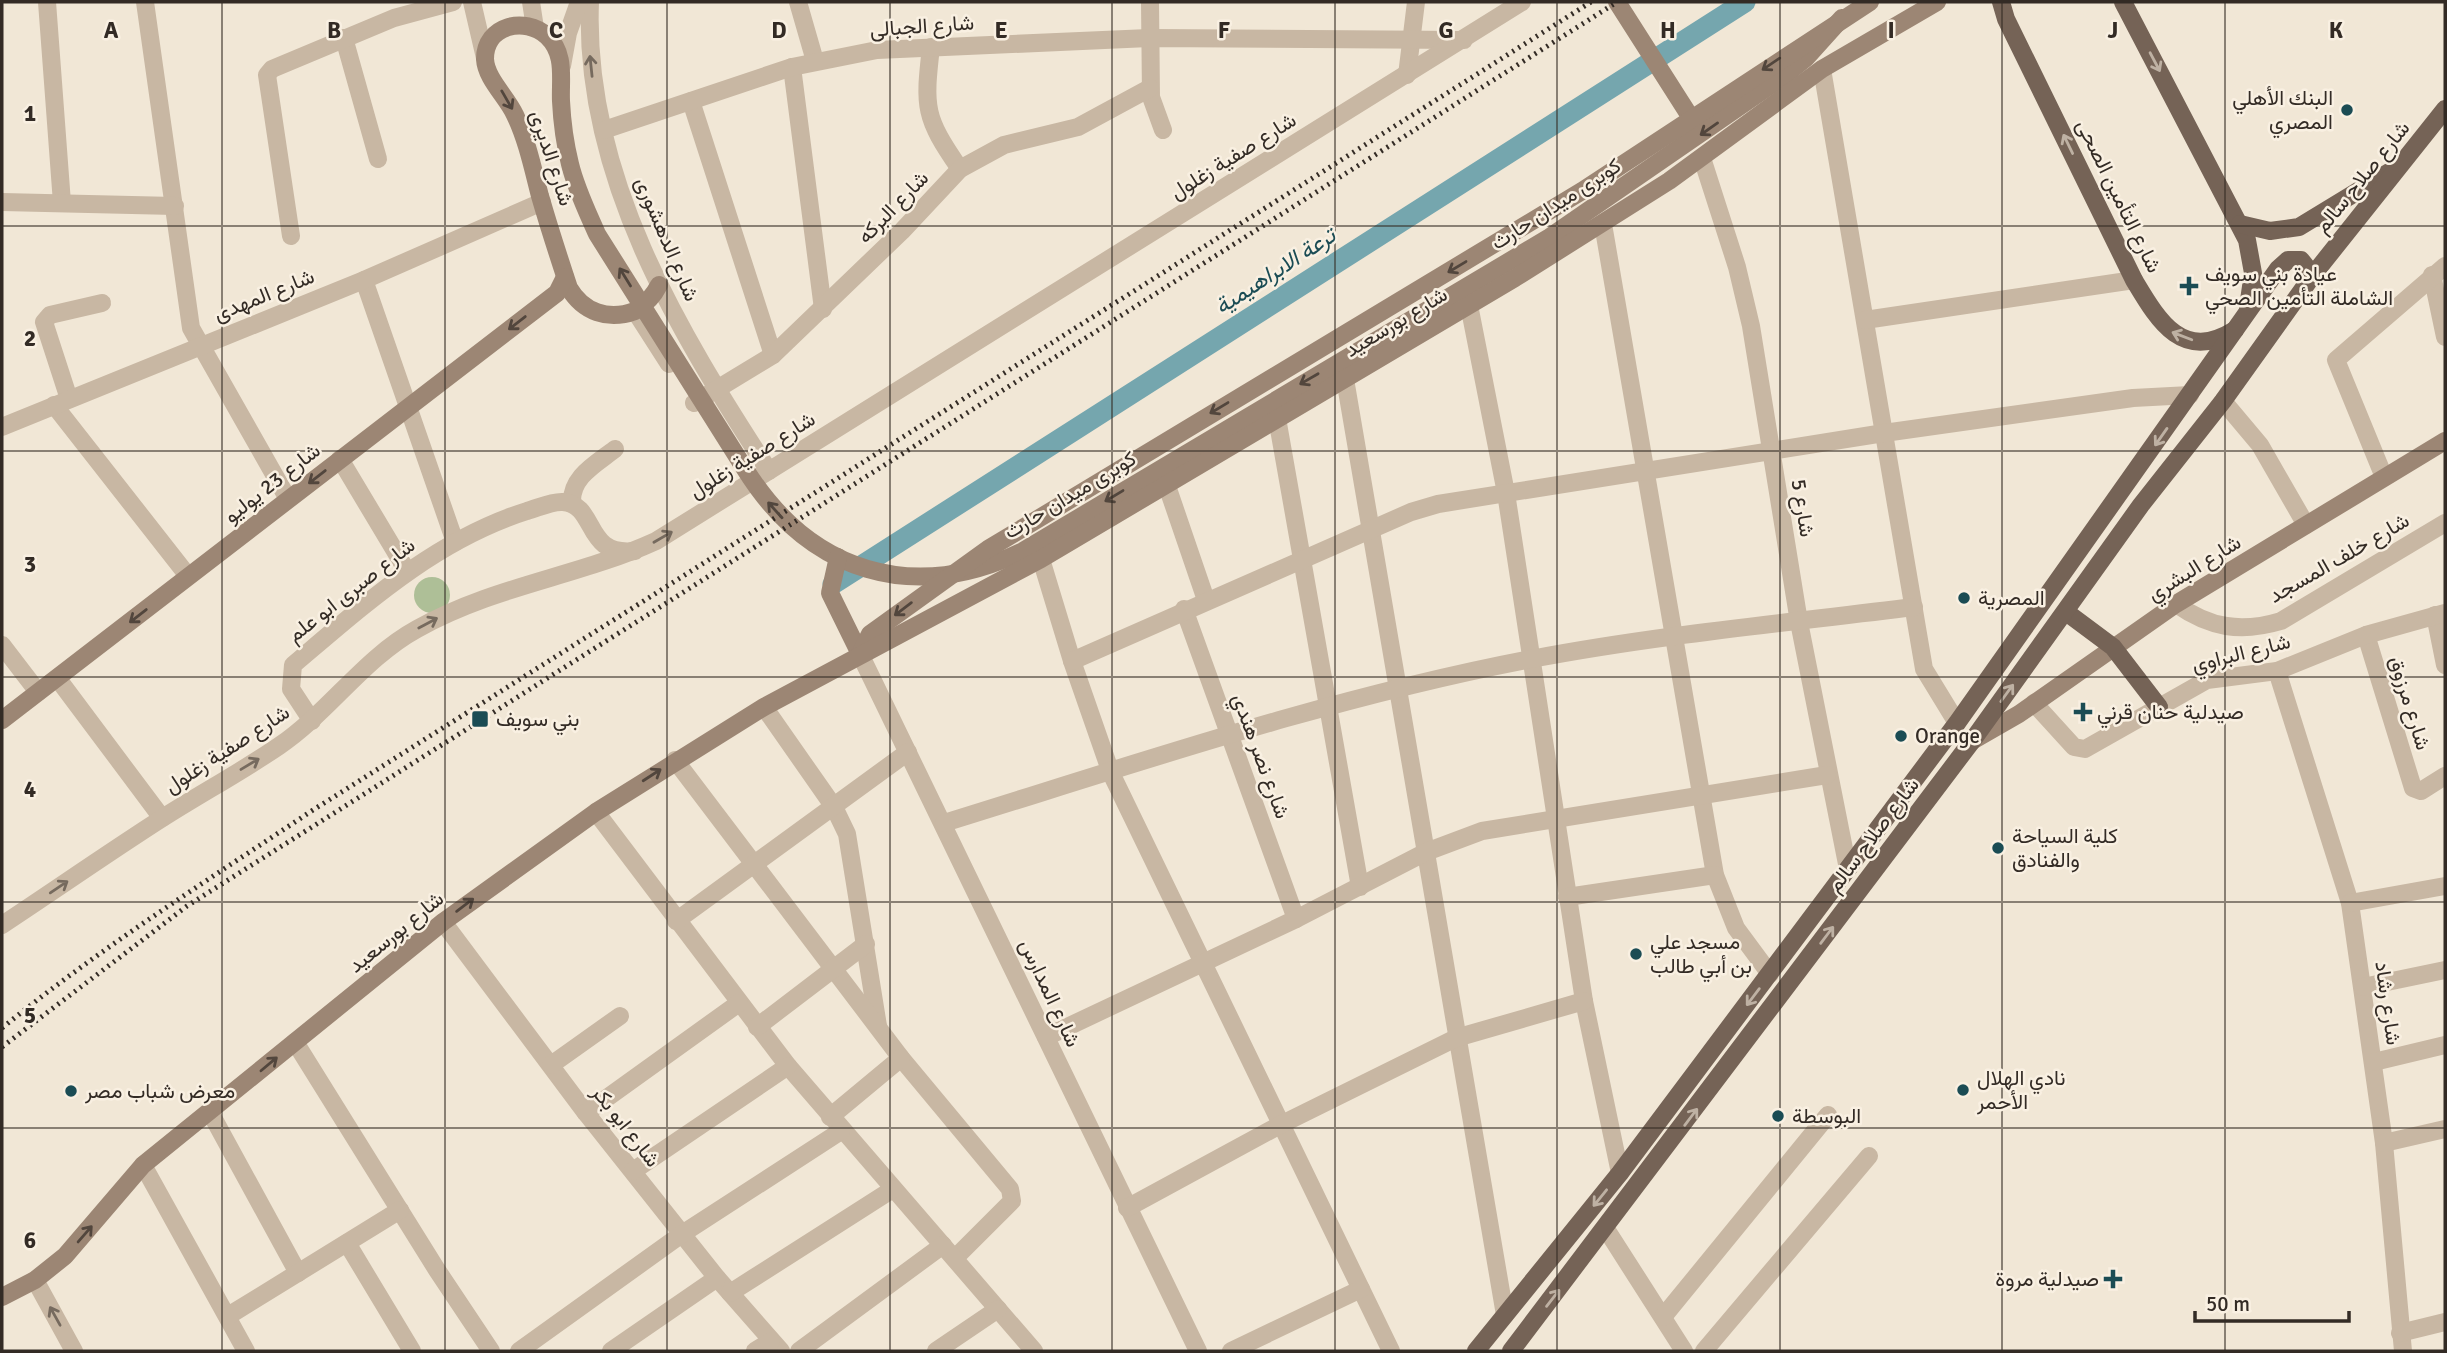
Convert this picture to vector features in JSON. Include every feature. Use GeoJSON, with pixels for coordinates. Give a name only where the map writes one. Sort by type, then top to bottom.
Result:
{"type":"FeatureCollection","features":[{"type":"Feature","properties":{"kind":"main road"},"geometry":{"type":"LineString","coordinates":[[1617,2],[1691,118]]}},
{"type":"Feature","properties":{"kind":"main road","name":"شارع بورسعيد"},"geometry":{"type":"LineString","coordinates":[[860,654],[870,634],[956,570],[1264,381],[1549,211],[1842,18],[1871,2]]}},
{"type":"Feature","properties":{"kind":"main road","name":"شارع بورسعيد"},"geometry":{"type":"LineString","coordinates":[[2,1297],[35,1280],[65,1256],[143,1165],[443,922],[596,812],[675,760],[764,707],[1041,559],[1603,224],[1702,158],[1822,69],[1937,2]]}},
{"type":"Feature","properties":{"kind":"main road","name":"شارع التأمين الصحى"},"geometry":{"type":"LineString","coordinates":[[2001,2],[2006,19],[2134,280],[2164,327],[2186,339],[2211,341],[2223,337],[2243,322]]}},
{"type":"Feature","properties":{"kind":"main road"},"geometry":{"type":"LineString","coordinates":[[2123,2],[2247,240],[2253,273],[2243,322]]}},
{"type":"Feature","properties":{"kind":"main road","name":"كوبرى ميدان حارث"},"geometry":{"type":"LineString","coordinates":[[562,66],[564,130],[574,176],[597,234],[765,499],[789,525],[838,558],[871,571],[919,577],[962,573],[1023,551],[1550,237],[1785,75],[1806,58],[1842,18]]}},
{"type":"Feature","properties":{"kind":"main road"},"geometry":{"type":"LineString","coordinates":[[485,58],[495,34],[507,26],[522,23],[536,28],[548,37],[558,51],[562,66]]}},
{"type":"Feature","properties":{"kind":"main road","name":"شارع الديرى"},"geometry":{"type":"LineString","coordinates":[[485,58],[487,70],[516,116],[565,277],[575,298],[592,312],[615,316],[635,311]]}},
{"type":"Feature","properties":{"kind":"main road","name":"شارع صلاح سالم"},"geometry":{"type":"LineString","coordinates":[[1511,1351],[1606,1229],[1972,741],[2141,505],[2223,401],[2313,275],[2445,109]]}},
{"type":"Feature","properties":{"kind":"main road"},"geometry":{"type":"LineString","coordinates":[[2240,224],[2270,231],[2299,227],[2400,167]]}},
{"type":"Feature","properties":{"kind":"main road","name":"شارع صلاح سالم"},"geometry":{"type":"LineString","coordinates":[[1476,1351],[1620,1174],[1957,723],[2282,264],[2301,260],[2313,275]]}},
{"type":"Feature","properties":{"kind":"main road","name":"شارع 23 يوليو"},"geometry":{"type":"LineString","coordinates":[[2,720],[557,293],[565,277]]}},
{"type":"Feature","properties":{"kind":"main road"},"geometry":{"type":"LineString","coordinates":[[635,311],[646,303],[659,285]]}},
{"type":"Feature","properties":{"kind":"main road"},"geometry":{"type":"LineString","coordinates":[[1264,381],[1259,399],[1262,407],[1277,418]]}},
{"type":"Feature","properties":{"kind":"main road","name":"شارع البشري"},"geometry":{"type":"LineString","coordinates":[[1972,741],[2034,703],[2176,604],[2445,441]]}},
{"type":"Feature","properties":{"kind":"main road"},"geometry":{"type":"LineString","coordinates":[[838,557],[830,593],[860,654]]}},
{"type":"Feature","properties":{"kind":"main road"},"geometry":{"type":"LineString","coordinates":[[2066,612],[2113,647],[2159,707]]}},
{"type":"Feature","properties":{"kind":"street"},"geometry":{"type":"LineString","coordinates":[[47,2],[62,203]]}},
{"type":"Feature","properties":{"kind":"street"},"geometry":{"type":"LineString","coordinates":[[145,2],[175,206],[186,306],[199,346],[288,499]]}},
{"type":"Feature","properties":{"kind":"street"},"geometry":{"type":"LineString","coordinates":[[291,236],[267,75],[272,69],[394,18],[453,2]]}},
{"type":"Feature","properties":{"kind":"street","name":"شارع الديرى"},"geometry":{"type":"LineString","coordinates":[[472,2],[485,58]]}},
{"type":"Feature","properties":{"kind":"street"},"geometry":{"type":"LineString","coordinates":[[531,2],[536,28]]}},
{"type":"Feature","properties":{"kind":"street","name":"كوبرى ميدان حارث"},"geometry":{"type":"LineString","coordinates":[[562,66],[568,33],[579,2]]}},
{"type":"Feature","properties":{"kind":"street","name":"شارع الدهشورى"},"geometry":{"type":"LineString","coordinates":[[590,2],[590,67],[625,204],[659,285],[715,389],[769,471]]}},
{"type":"Feature","properties":{"kind":"street"},"geometry":{"type":"LineString","coordinates":[[798,2],[815,61]]}},
{"type":"Feature","properties":{"kind":"street"},"geometry":{"type":"LineString","coordinates":[[1150,2],[1150,88],[1153,106],[1163,130]]}},
{"type":"Feature","properties":{"kind":"street"},"geometry":{"type":"LineString","coordinates":[[1406,75],[1416,2]]}},
{"type":"Feature","properties":{"kind":"street","name":"شارع صفية زغلول"},"geometry":{"type":"LineString","coordinates":[[4,917],[279,746],[312,721],[388,649],[443,615],[510,588],[636,551],[747,485],[1522,2]]}},
{"type":"Feature","properties":{"kind":"street","name":"شارع الجبالى"},"geometry":{"type":"LineString","coordinates":[[604,130],[792,67],[877,50],[1149,37],[1464,40]]}},
{"type":"Feature","properties":{"kind":"street"},"geometry":{"type":"LineString","coordinates":[[344,38],[378,159]]}},
{"type":"Feature","properties":{"kind":"street"},"geometry":{"type":"LineString","coordinates":[[931,47],[925,97],[932,124],[960,169]]}},
{"type":"Feature","properties":{"kind":"street"},"geometry":{"type":"LineString","coordinates":[[792,67],[823,309]]}},
{"type":"Feature","properties":{"kind":"street"},"geometry":{"type":"LineString","coordinates":[[1822,69],[1924,669],[1957,723]]}},
{"type":"Feature","properties":{"kind":"street","name":"شارع البركه"},"geometry":{"type":"LineString","coordinates":[[694,403],[773,355],[823,309],[960,169],[1003,145],[1078,127],[1150,88]]}},
{"type":"Feature","properties":{"kind":"street"},"geometry":{"type":"LineString","coordinates":[[691,101],[773,355]]}},
{"type":"Feature","properties":{"kind":"street","name":"شارع 5"},"geometry":{"type":"LineString","coordinates":[[1702,158],[1744,296],[1799,622],[1827,775],[1848,869]]}},
{"type":"Feature","properties":{"kind":"street"},"geometry":{"type":"LineString","coordinates":[[2,202],[175,206]]}},
{"type":"Feature","properties":{"kind":"street","name":"شارع المهدى"},"geometry":{"type":"LineString","coordinates":[[2,427],[364,279],[542,202]]}},
{"type":"Feature","properties":{"kind":"street"},"geometry":{"type":"LineString","coordinates":[[1603,224],[1715,875],[1736,929],[1770,974]]}},
{"type":"Feature","properties":{"kind":"street"},"geometry":{"type":"LineString","coordinates":[[2439,270],[2445,337]]}},
{"type":"Feature","properties":{"kind":"street"},"geometry":{"type":"LineString","coordinates":[[2384,477],[2336,360],[2439,270]]}},
{"type":"Feature","properties":{"kind":"street"},"geometry":{"type":"LineString","coordinates":[[364,279],[455,542]]}},
{"type":"Feature","properties":{"kind":"street"},"geometry":{"type":"LineString","coordinates":[[1864,320],[2134,280]]}},
{"type":"Feature","properties":{"kind":"street"},"geometry":{"type":"LineString","coordinates":[[102,303],[50,315],[44,322],[62,402],[188,576]]}},
{"type":"Feature","properties":{"kind":"street"},"geometry":{"type":"LineString","coordinates":[[1469,304],[1506,493],[1584,1002],[1620,1174]]}},
{"type":"Feature","properties":{"kind":"street"},"geometry":{"type":"LineString","coordinates":[[635,311],[747,485]]}},
{"type":"Feature","properties":{"kind":"street"},"geometry":{"type":"LineString","coordinates":[[1345,379],[1505,1315]]}},
{"type":"Feature","properties":{"kind":"street"},"geometry":{"type":"LineString","coordinates":[[1072,661],[1371,529],[1438,504],[1884,433],[2133,398],[2190,395]]}},
{"type":"Feature","properties":{"kind":"street"},"geometry":{"type":"LineString","coordinates":[[2223,401],[2260,444],[2306,526]]}},
{"type":"Feature","properties":{"kind":"street"},"geometry":{"type":"LineString","coordinates":[[1277,418],[1360,887]]}},
{"type":"Feature","properties":{"kind":"street"},"geometry":{"type":"LineString","coordinates":[[615,449],[580,477],[572,492],[572,504],[586,516],[598,541],[616,551],[636,551]]}},
{"type":"Feature","properties":{"kind":"street"},"geometry":{"type":"LineString","coordinates":[[340,459],[407,572]]}},
{"type":"Feature","properties":{"kind":"street"},"geometry":{"type":"LineString","coordinates":[[1167,483],[1206,600]]}},
{"type":"Feature","properties":{"kind":"street","name":"شارع صبرى ابو علم"},"geometry":{"type":"LineString","coordinates":[[312,721],[290,689],[293,665],[407,572],[455,542],[519,514],[558,502],[572,504]]}},
{"type":"Feature","properties":{"kind":"street","name":"شارع خلف المسجد"},"geometry":{"type":"LineString","coordinates":[[2176,604],[2205,622],[2223,627],[2262,627],[2281,621],[2445,523]]}},
{"type":"Feature","properties":{"kind":"street"},"geometry":{"type":"LineString","coordinates":[[1041,559],[1072,661],[1111,773],[1391,1351]]}},
{"type":"Feature","properties":{"kind":"street"},"geometry":{"type":"LineString","coordinates":[[944,823],[1229,735],[1398,688],[1532,659],[1914,607]]}},
{"type":"Feature","properties":{"kind":"street","name":"شارع نصر هندي"},"geometry":{"type":"LineString","coordinates":[[1184,610],[1296,919]]}},
{"type":"Feature","properties":{"kind":"street"},"geometry":{"type":"LineString","coordinates":[[2440,615],[2445,665]]}},
{"type":"Feature","properties":{"kind":"street","name":"شارع البراوي"},"geometry":{"type":"LineString","coordinates":[[2034,703],[2074,747],[2081,750],[2207,680],[2277,671],[2366,635],[2440,615]]}},
{"type":"Feature","properties":{"kind":"street","name":"شارع مرزوق"},"geometry":{"type":"LineString","coordinates":[[2366,635],[2413,788],[2421,791],[2445,776]]}},
{"type":"Feature","properties":{"kind":"street"},"geometry":{"type":"LineString","coordinates":[[2,645],[38,692]]}},
{"type":"Feature","properties":{"kind":"street","name":"شارع المدارس"},"geometry":{"type":"LineString","coordinates":[[860,654],[1198,1351]]}},
{"type":"Feature","properties":{"kind":"street","name":"شارع رشاد"},"geometry":{"type":"LineString","coordinates":[[2277,671],[2350,903],[2384,1143],[2403,1351]]}},
{"type":"Feature","properties":{"kind":"street"},"geometry":{"type":"LineString","coordinates":[[58,679],[163,818]]}},
{"type":"Feature","properties":{"kind":"street"},"geometry":{"type":"LineString","coordinates":[[764,707],[834,807],[851,847],[878,1027]]}},
{"type":"Feature","properties":{"kind":"street"},"geometry":{"type":"LineString","coordinates":[[676,921],[908,752]]}},
{"type":"Feature","properties":{"kind":"street"},"geometry":{"type":"LineString","coordinates":[[675,760],[901,1058],[1012,1193],[1012,1200],[949,1252],[799,1351]]}},
{"type":"Feature","properties":{"kind":"street"},"geometry":{"type":"LineString","coordinates":[[1046,1037],[1296,919],[1426,852],[1482,831],[1827,775]]}},
{"type":"Feature","properties":{"kind":"street"},"geometry":{"type":"LineString","coordinates":[[596,812],[788,1066],[1034,1351]]}},
{"type":"Feature","properties":{"kind":"street"},"geometry":{"type":"LineString","coordinates":[[1567,897],[1715,875]]}},
{"type":"Feature","properties":{"kind":"street"},"geometry":{"type":"LineString","coordinates":[[2350,903],[2445,886]]}},
{"type":"Feature","properties":{"kind":"street","name":"شارع ابو بكر"},"geometry":{"type":"LineString","coordinates":[[443,922],[586,1113],[717,1278],[776,1346]]}},
{"type":"Feature","properties":{"kind":"street"},"geometry":{"type":"LineString","coordinates":[[757,1027],[866,944]]}},
{"type":"Feature","properties":{"kind":"street"},"geometry":{"type":"LineString","coordinates":[[2363,987],[2445,970]]}},
{"type":"Feature","properties":{"kind":"street"},"geometry":{"type":"LineString","coordinates":[[1127,1208],[1280,1125],[1456,1038],[1584,1002]]}},
{"type":"Feature","properties":{"kind":"street"},"geometry":{"type":"LineString","coordinates":[[586,1113],[738,1003]]}},
{"type":"Feature","properties":{"kind":"street"},"geometry":{"type":"LineString","coordinates":[[551,1065],[620,1016]]}},
{"type":"Feature","properties":{"kind":"street"},"geometry":{"type":"LineString","coordinates":[[295,1042],[491,1351]]}},
{"type":"Feature","properties":{"kind":"street"},"geometry":{"type":"LineString","coordinates":[[2374,1062],[2445,1045]]}},
{"type":"Feature","properties":{"kind":"street"},"geometry":{"type":"LineString","coordinates":[[519,1351],[836,1124],[901,1058]]}},
{"type":"Feature","properties":{"kind":"street"},"geometry":{"type":"LineString","coordinates":[[632,1171],[788,1066]]}},
{"type":"Feature","properties":{"kind":"street"},"geometry":{"type":"LineString","coordinates":[[210,1112],[298,1273]]}},
{"type":"Feature","properties":{"kind":"street"},"geometry":{"type":"LineString","coordinates":[[1663,1317],[1828,1115]]}},
{"type":"Feature","properties":{"kind":"street"},"geometry":{"type":"LineString","coordinates":[[2384,1143],[2445,1129]]}},
{"type":"Feature","properties":{"kind":"street"},"geometry":{"type":"LineString","coordinates":[[1704,1351],[1869,1156]]}},
{"type":"Feature","properties":{"kind":"street"},"geometry":{"type":"LineString","coordinates":[[143,1165],[246,1351]]}},
{"type":"Feature","properties":{"kind":"street"},"geometry":{"type":"LineString","coordinates":[[730,1293],[893,1189]]}},
{"type":"Feature","properties":{"kind":"street"},"geometry":{"type":"LineString","coordinates":[[228,1316],[400,1210]]}},
{"type":"Feature","properties":{"kind":"street"},"geometry":{"type":"LineString","coordinates":[[1606,1229],[1684,1351]]}},
{"type":"Feature","properties":{"kind":"street"},"geometry":{"type":"LineString","coordinates":[[347,1243],[412,1351]]}},
{"type":"Feature","properties":{"kind":"street"},"geometry":{"type":"LineString","coordinates":[[611,1351],[717,1278]]}},
{"type":"Feature","properties":{"kind":"street"},"geometry":{"type":"LineString","coordinates":[[35,1280],[74,1351]]}},
{"type":"Feature","properties":{"kind":"street"},"geometry":{"type":"LineString","coordinates":[[1231,1351],[1361,1289]]}},
{"type":"Feature","properties":{"kind":"street"},"geometry":{"type":"LineString","coordinates":[[936,1351],[998,1309]]}},
{"type":"Feature","properties":{"kind":"street"},"geometry":{"type":"LineString","coordinates":[[2400,1332],[2445,1322]]}},
{"type":"Feature","properties":{"kind":"street"},"geometry":{"type":"LineString","coordinates":[[755,1351],[776,1346]]}},
{"type":"Feature","properties":{"kind":"green space"},"geometry":{"type":"Polygon","coordinates":[[[432,577],[445,582],[450,595],[445,608],[432,613],[419,608],[414,595],[419,582],[432,577]]]}},
{"type":"Feature","properties":{"kind":"waterway","name":"ترعة الابراهيمية"},"geometry":{"type":"LineString","coordinates":[[833,584],[1745,2]]}},
{"type":"Feature","properties":{"kind":"railway"},"geometry":{"type":"LineString","coordinates":[[2,1028],[116,942],[313,810],[1591,2]]}},
{"type":"Feature","properties":{"kind":"railway"},"geometry":{"type":"LineString","coordinates":[[2,1047],[187,906],[1617,2]]}},
{"type":"Feature","properties":{"kind":"place","name":"البنك الأهلي المصري"},"geometry":{"type":"Point","coordinates":[2347,110]}},
{"type":"Feature","properties":{"kind":"place","name":"عيادة بني سويف الشاملة التأمين الصحي"},"geometry":{"type":"Point","coordinates":[2189,286]}},
{"type":"Feature","properties":{"kind":"place","name":"المصرية"},"geometry":{"type":"Point","coordinates":[1964,598]}},
{"type":"Feature","properties":{"kind":"place","name":"صيدلية حنان قرني"},"geometry":{"type":"Point","coordinates":[2083,712]}},
{"type":"Feature","properties":{"kind":"place","name":"بني سويف"},"geometry":{"type":"Point","coordinates":[480,719]}},
{"type":"Feature","properties":{"kind":"place","name":"Orange"},"geometry":{"type":"Point","coordinates":[1901,736]}},
{"type":"Feature","properties":{"kind":"place","name":"كلية السياحة والفنادق"},"geometry":{"type":"Point","coordinates":[1998,848]}},
{"type":"Feature","properties":{"kind":"place","name":"مسجد علي بن أبي طالب"},"geometry":{"type":"Point","coordinates":[1636,954]}},
{"type":"Feature","properties":{"kind":"place","name":"نادي الهلال الأحمر"},"geometry":{"type":"Point","coordinates":[1963,1090]}},
{"type":"Feature","properties":{"kind":"place","name":"معرض شباب مصر"},"geometry":{"type":"Point","coordinates":[71,1091]}},
{"type":"Feature","properties":{"kind":"place","name":"البوسطة"},"geometry":{"type":"Point","coordinates":[1778,1116]}},
{"type":"Feature","properties":{"kind":"place","name":"صيدلية مروة"},"geometry":{"type":"Point","coordinates":[2113,1279]}}]}
